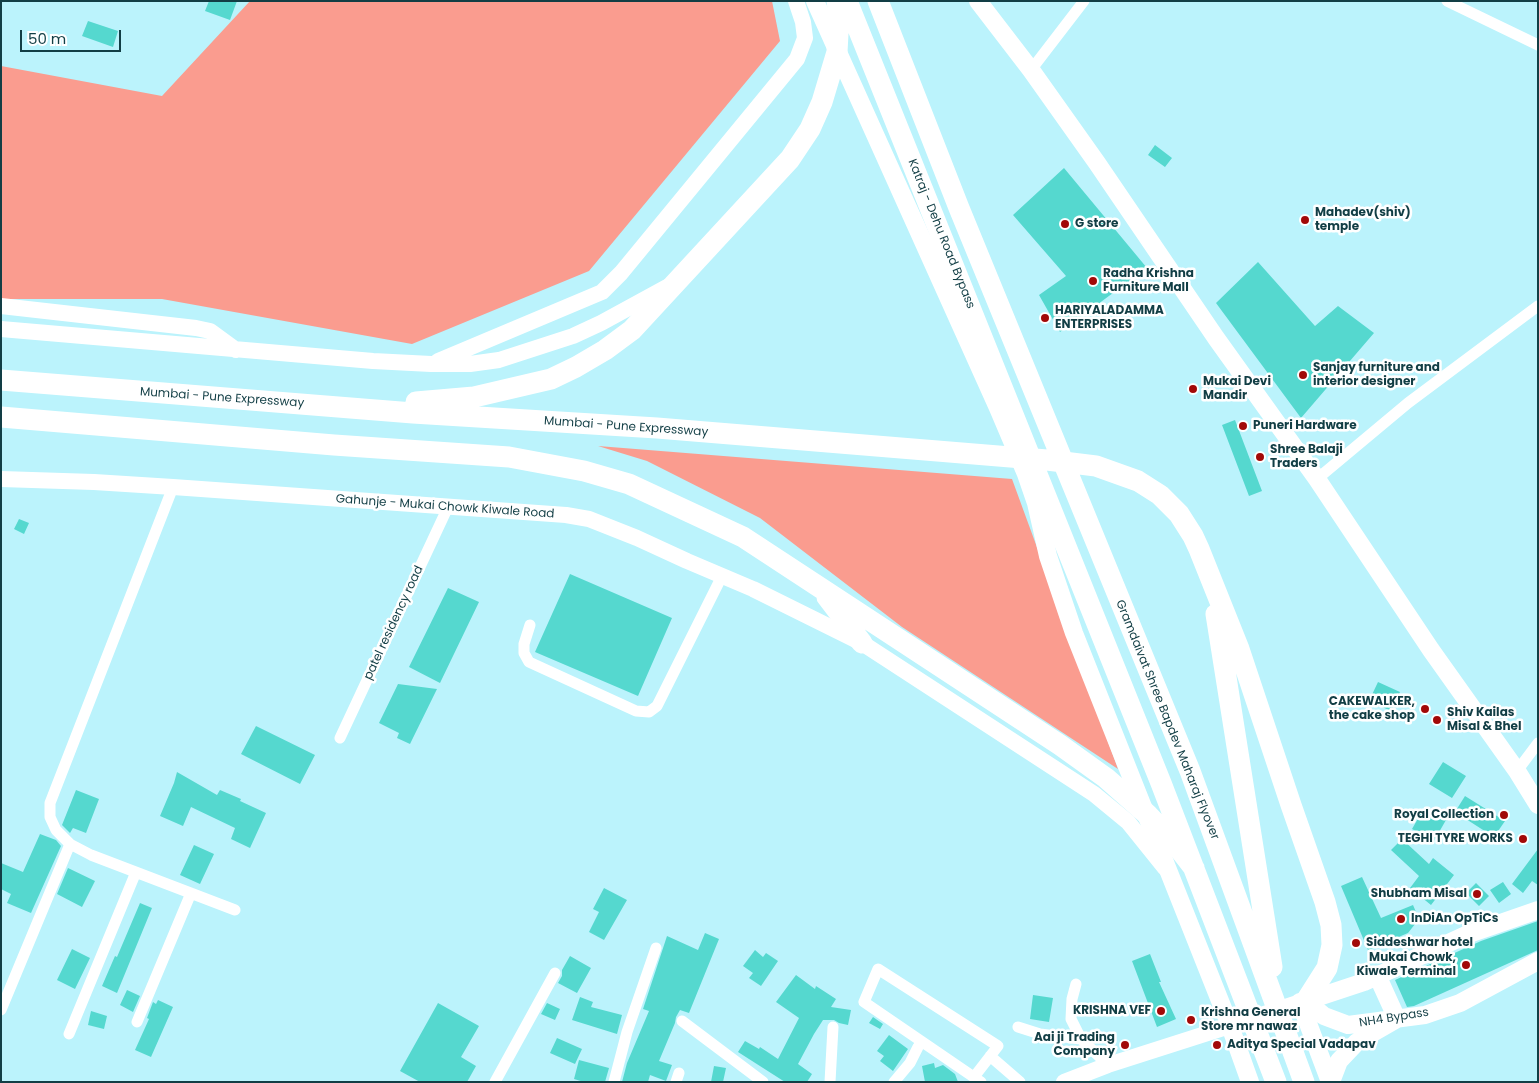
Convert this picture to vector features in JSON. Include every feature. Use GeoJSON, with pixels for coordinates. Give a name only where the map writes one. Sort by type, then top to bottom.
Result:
{"type":"FeatureCollection","features":[{"type":"Feature","properties":{"kind":"highway"},"geometry":{"type":"LineString","coordinates":[[361,408],[474,397],[551,379],[590,359],[632,330],[790,159],[810,129],[822,102],[837,52],[839,15],[837,1]]}},
{"type":"Feature","properties":{"kind":"highway","name":"Katraj - Dehu Road Bypass"},"geometry":{"type":"LineString","coordinates":[[846,1],[1029,469]]}},
{"type":"Feature","properties":{"kind":"highway","name":"Gramdaivat Shree Bapdev Maharaj Flyover"},"geometry":{"type":"LineString","coordinates":[[878,1],[1190,771],[1304,1082]]}},
{"type":"Feature","properties":{"kind":"highway","name":"Mumbai - Pune Expressway"},"geometry":{"type":"LineString","coordinates":[[1,380],[413,413],[657,428],[984,454],[1096,466],[1138,481],[1149,487],[1170,504],[1193,536],[1205,565]]}},
{"type":"Feature","properties":{"kind":"highway"},"geometry":{"type":"LineString","coordinates":[[1,417],[344,446],[509,457],[584,471],[629,484],[743,537],[983,693],[1106,778],[1148,815],[1173,841],[1194,868]]}},
{"type":"Feature","properties":{"kind":"highway"},"geometry":{"type":"LineString","coordinates":[[1029,469],[1161,783],[1276,1082]]}},
{"type":"Feature","properties":{"kind":"highway"},"geometry":{"type":"LineString","coordinates":[[1205,565],[1217,622],[1279,1013]]}},
{"type":"Feature","properties":{"kind":"highway"},"geometry":{"type":"LineString","coordinates":[[1205,565],[1240,649],[1291,806],[1326,902],[1332,945],[1327,968],[1303,1001]]}},
{"type":"Feature","properties":{"kind":"highway"},"geometry":{"type":"LineString","coordinates":[[818,585],[862,643]]}},
{"type":"Feature","properties":{"kind":"main road"},"geometry":{"type":"LineString","coordinates":[[815,1],[998,408],[1029,469],[1048,556],[1074,633],[1230,1026],[1250,1082]]}},
{"type":"Feature","properties":{"kind":"main road"},"geometry":{"type":"LineString","coordinates":[[978,1],[1031,70],[1216,338],[1317,480],[1432,650],[1517,771],[1538,805]]}},
{"type":"Feature","properties":{"kind":"main road"},"geometry":{"type":"LineString","coordinates":[[1230,1026],[1364,982],[1466,935],[1538,910]]}},
{"type":"Feature","properties":{"kind":"main road","name":"NH4 Bypass"},"geometry":{"type":"LineString","coordinates":[[1303,1001],[1324,1016],[1348,1025],[1425,1015],[1460,1003],[1538,961]]}},
{"type":"Feature","properties":{"kind":"main road"},"geometry":{"type":"LineString","coordinates":[[1330,1082],[1339,1061],[1358,1042],[1396,1019],[1377,976]]}},
{"type":"Feature","properties":{"kind":"main road"},"geometry":{"type":"LineString","coordinates":[[1303,1001],[1330,1082]]}},
{"type":"Feature","properties":{"kind":"street"},"geometry":{"type":"LineString","coordinates":[[431,364],[602,292],[622,273],[797,59],[805,38],[803,22],[796,1]]}},
{"type":"Feature","properties":{"kind":"street"},"geometry":{"type":"LineString","coordinates":[[1031,70],[1084,1]]}},
{"type":"Feature","properties":{"kind":"street"},"geometry":{"type":"LineString","coordinates":[[1447,1],[1538,45]]}},
{"type":"Feature","properties":{"kind":"street"},"geometry":{"type":"LineString","coordinates":[[1,329],[236,350],[431,364],[470,364],[499,360],[572,336],[601,324],[676,282]]}},
{"type":"Feature","properties":{"kind":"street"},"geometry":{"type":"LineString","coordinates":[[1,306],[196,328],[210,331],[236,350]]}},
{"type":"Feature","properties":{"kind":"street"},"geometry":{"type":"LineString","coordinates":[[1317,480],[1408,403],[1538,306]]}},
{"type":"Feature","properties":{"kind":"street","name":"Gahunje - Mukai Chowk Kiwale Road"},"geometry":{"type":"LineString","coordinates":[[1,479],[173,487],[582,517],[637,538],[753,589],[862,643],[1094,794],[1128,822],[1168,872]]}},
{"type":"Feature","properties":{"kind":"street"},"geometry":{"type":"LineString","coordinates":[[173,487],[50,803],[50,817],[56,830],[70,844],[91,855],[235,910]]}},
{"type":"Feature","properties":{"kind":"street","name":"patel residency road"},"geometry":{"type":"LineString","coordinates":[[340,738],[448,507]]}},
{"type":"Feature","properties":{"kind":"street"},"geometry":{"type":"LineString","coordinates":[[530,625],[524,644],[524,653],[529,662],[636,711],[649,712],[657,706],[722,576]]}},
{"type":"Feature","properties":{"kind":"street"},"geometry":{"type":"LineString","coordinates":[[1517,771],[1538,744]]}},
{"type":"Feature","properties":{"kind":"street"},"geometry":{"type":"LineString","coordinates":[[1,1010],[70,844]]}},
{"type":"Feature","properties":{"kind":"street"},"geometry":{"type":"LineString","coordinates":[[69,1034],[136,872]]}},
{"type":"Feature","properties":{"kind":"street"},"geometry":{"type":"LineString","coordinates":[[137,1022],[191,893]]}},
{"type":"Feature","properties":{"kind":"street"},"geometry":{"type":"LineString","coordinates":[[614,1082],[627,1032],[656,948]]}},
{"type":"Feature","properties":{"kind":"street"},"geometry":{"type":"LineString","coordinates":[[878,969],[998,1046],[990,1056],[978,1079],[864,1002],[878,969]]}},
{"type":"Feature","properties":{"kind":"street"},"geometry":{"type":"LineString","coordinates":[[495,1082],[555,973]]}},
{"type":"Feature","properties":{"kind":"street"},"geometry":{"type":"LineString","coordinates":[[1076,984],[1072,999],[1071,1019],[1081,1039],[1108,1065]]}},
{"type":"Feature","properties":{"kind":"street"},"geometry":{"type":"LineString","coordinates":[[682,1021],[763,1082]]}},
{"type":"Feature","properties":{"kind":"street"},"geometry":{"type":"LineString","coordinates":[[1064,1082],[1108,1065],[1230,1026]]}},
{"type":"Feature","properties":{"kind":"street"},"geometry":{"type":"LineString","coordinates":[[830,1082],[833,1027]]}},
{"type":"Feature","properties":{"kind":"street"},"geometry":{"type":"LineString","coordinates":[[1018,1027],[1040,1034],[1081,1039]]}},
{"type":"Feature","properties":{"kind":"street"},"geometry":{"type":"LineString","coordinates":[[894,1082],[910,1063],[918,1047]]}},
{"type":"Feature","properties":{"kind":"street"},"geometry":{"type":"LineString","coordinates":[[990,1056],[1020,1082]]}},
{"type":"Feature","properties":{"kind":"shaded area"},"geometry":{"type":"Polygon","coordinates":[[[250,1],[772,1],[780,41],[589,271],[412,344],[162,299],[1,299],[1,66],[162,96],[250,1]]]}},
{"type":"Feature","properties":{"kind":"shaded area"},"geometry":{"type":"Polygon","coordinates":[[[598,446],[1012,479],[1118,769],[902,627],[760,518],[647,461],[598,446]]]}},
{"type":"Feature","properties":{"kind":"building"},"geometry":{"type":"Polygon","coordinates":[[[209,1],[237,1],[230,20],[205,11],[209,1]]]}},
{"type":"Feature","properties":{"kind":"building"},"geometry":{"type":"Polygon","coordinates":[[[88,21],[118,31],[113,47],[82,36],[88,21]]]}},
{"type":"Feature","properties":{"kind":"building"},"geometry":{"type":"Polygon","coordinates":[[[1155,145],[1172,158],[1165,167],[1148,155],[1155,145]]]}},
{"type":"Feature","properties":{"kind":"building"},"geometry":{"type":"Polygon","coordinates":[[[1064,168],[1147,268],[1060,332],[1039,295],[1066,276],[1013,215],[1064,168]]]}},
{"type":"Feature","properties":{"kind":"building","name":"Sanjay furniture and interior designer"},"geometry":{"type":"Polygon","coordinates":[[[1258,262],[1315,326],[1338,306],[1374,333],[1301,418],[1216,303],[1258,262]]]}},
{"type":"Feature","properties":{"kind":"building"},"geometry":{"type":"Polygon","coordinates":[[[1235,420],[1262,491],[1249,496],[1222,425],[1235,420]]]}},
{"type":"Feature","properties":{"kind":"building"},"geometry":{"type":"Polygon","coordinates":[[[19,519],[29,523],[24,534],[14,529],[19,519]]]}},
{"type":"Feature","properties":{"kind":"building"},"geometry":{"type":"Polygon","coordinates":[[[570,574],[672,618],[638,696],[535,652],[570,574]]]}},
{"type":"Feature","properties":{"kind":"building"},"geometry":{"type":"Polygon","coordinates":[[[448,588],[479,602],[440,683],[409,667],[448,588]]]}},
{"type":"Feature","properties":{"kind":"building"},"geometry":{"type":"Polygon","coordinates":[[[1378,682],[1400,692],[1391,711],[1369,701],[1378,682]]]}},
{"type":"Feature","properties":{"kind":"building"},"geometry":{"type":"Polygon","coordinates":[[[398,684],[437,689],[410,744],[397,738],[399,733],[379,723],[398,684]]]}},
{"type":"Feature","properties":{"kind":"building"},"geometry":{"type":"Polygon","coordinates":[[[256,726],[315,755],[300,784],[241,754],[256,726]]]}},
{"type":"Feature","properties":{"kind":"building"},"geometry":{"type":"Polygon","coordinates":[[[1443,762],[1466,776],[1452,798],[1429,784],[1443,762]]]}},
{"type":"Feature","properties":{"kind":"building"},"geometry":{"type":"Polygon","coordinates":[[[177,772],[217,795],[220,790],[266,813],[250,848],[231,839],[235,828],[191,807],[183,826],[160,816],[177,772]]]}},
{"type":"Feature","properties":{"kind":"building"},"geometry":{"type":"Polygon","coordinates":[[[76,790],[99,799],[86,833],[73,828],[70,833],[62,825],[76,790]]]}},
{"type":"Feature","properties":{"kind":"building"},"geometry":{"type":"Polygon","coordinates":[[[1465,796],[1505,821],[1494,837],[1455,812],[1465,796]]]}},
{"type":"Feature","properties":{"kind":"building"},"geometry":{"type":"Polygon","coordinates":[[[1424,808],[1446,820],[1434,841],[1412,829],[1424,808]]]}},
{"type":"Feature","properties":{"kind":"building"},"geometry":{"type":"Polygon","coordinates":[[[40,834],[56,840],[61,846],[31,913],[7,903],[11,894],[1,889],[1,863],[23,872],[40,834]]]}},
{"type":"Feature","properties":{"kind":"building"},"geometry":{"type":"Polygon","coordinates":[[[1402,839],[1429,864],[1433,858],[1454,875],[1431,905],[1410,888],[1419,876],[1391,850],[1402,839]]]}},
{"type":"Feature","properties":{"kind":"building"},"geometry":{"type":"Polygon","coordinates":[[[194,845],[214,854],[200,884],[180,875],[194,845]]]}},
{"type":"Feature","properties":{"kind":"building"},"geometry":{"type":"Polygon","coordinates":[[[1538,849],[1538,885],[1532,881],[1523,893],[1512,884],[1538,849]]]}},
{"type":"Feature","properties":{"kind":"building"},"geometry":{"type":"Polygon","coordinates":[[[68,868],[95,881],[82,907],[57,894],[68,868]]]}},
{"type":"Feature","properties":{"kind":"building"},"geometry":{"type":"Polygon","coordinates":[[[1362,877],[1381,918],[1413,905],[1419,919],[1408,933],[1368,950],[1341,886],[1362,877]]]}},
{"type":"Feature","properties":{"kind":"building"},"geometry":{"type":"Polygon","coordinates":[[[1503,882],[1511,894],[1499,903],[1490,890],[1503,882]]]}},
{"type":"Feature","properties":{"kind":"building","name":"Shubham Misal"},"geometry":{"type":"Polygon","coordinates":[[[1476,883],[1489,896],[1479,906],[1466,893],[1476,883]]]}},
{"type":"Feature","properties":{"kind":"building"},"geometry":{"type":"Polygon","coordinates":[[[604,888],[627,900],[604,940],[589,932],[599,912],[593,909],[604,888]]]}},
{"type":"Feature","properties":{"kind":"building"},"geometry":{"type":"Polygon","coordinates":[[[140,903],[152,908],[117,993],[102,986],[115,956],[117,957],[140,903]]]}},
{"type":"Feature","properties":{"kind":"building","name":"Mukai Chowk, Kiwale Terminal"},"geometry":{"type":"Polygon","coordinates":[[[1538,921],[1538,950],[1414,1006],[1407,1007],[1395,980],[1481,941],[1538,921]]]}},
{"type":"Feature","properties":{"kind":"building"},"geometry":{"type":"Polygon","coordinates":[[[705,933],[719,939],[689,1013],[680,1010],[659,1061],[672,1065],[666,1081],[650,1075],[648,1082],[622,1082],[627,1063],[649,1011],[643,1009],[667,936],[698,950],[705,933]]]}},
{"type":"Feature","properties":{"kind":"building"},"geometry":{"type":"Polygon","coordinates":[[[72,949],[90,958],[75,989],[57,980],[72,949]]]}},
{"type":"Feature","properties":{"kind":"building"},"geometry":{"type":"Polygon","coordinates":[[[755,950],[763,957],[766,953],[778,961],[761,986],[749,978],[753,973],[743,966],[755,950]]]}},
{"type":"Feature","properties":{"kind":"building"},"geometry":{"type":"Polygon","coordinates":[[[1150,954],[1161,982],[1159,982],[1176,1019],[1157,1027],[1132,961],[1150,954]]]}},
{"type":"Feature","properties":{"kind":"building"},"geometry":{"type":"Polygon","coordinates":[[[570,956],[591,968],[577,993],[558,983],[562,976],[562,970],[570,956]]]}},
{"type":"Feature","properties":{"kind":"building"},"geometry":{"type":"Polygon","coordinates":[[[796,975],[815,989],[816,986],[836,999],[831,1007],[851,1010],[848,1025],[834,1020],[823,1020],[814,1034],[798,1064],[812,1074],[807,1082],[785,1082],[738,1052],[745,1041],[759,1049],[760,1047],[778,1059],[799,1018],[776,1002],[796,975]]]}},
{"type":"Feature","properties":{"kind":"building"},"geometry":{"type":"Polygon","coordinates":[[[127,990],[140,996],[133,1012],[120,1005],[127,990]]]}},
{"type":"Feature","properties":{"kind":"building"},"geometry":{"type":"Polygon","coordinates":[[[1033,995],[1053,998],[1049,1022],[1030,1019],[1033,995]]]}},
{"type":"Feature","properties":{"kind":"building"},"geometry":{"type":"Polygon","coordinates":[[[580,997],[593,1002],[591,1007],[622,1015],[617,1034],[572,1020],[580,997]]]}},
{"type":"Feature","properties":{"kind":"building"},"geometry":{"type":"Polygon","coordinates":[[[158,1000],[173,1007],[151,1057],[135,1050],[149,1019],[147,1018],[153,1002],[156,1004],[158,1000]]]}},
{"type":"Feature","properties":{"kind":"building"},"geometry":{"type":"Polygon","coordinates":[[[438,1003],[479,1026],[461,1057],[476,1066],[467,1082],[420,1082],[400,1071],[438,1003]]]}},
{"type":"Feature","properties":{"kind":"building"},"geometry":{"type":"Polygon","coordinates":[[[547,1003],[560,1009],[555,1020],[541,1014],[547,1003]]]}},
{"type":"Feature","properties":{"kind":"building"},"geometry":{"type":"Polygon","coordinates":[[[91,1011],[107,1016],[104,1029],[88,1025],[91,1011]]]}},
{"type":"Feature","properties":{"kind":"building"},"geometry":{"type":"Polygon","coordinates":[[[873,1017],[883,1024],[880,1029],[869,1023],[873,1017]]]}},
{"type":"Feature","properties":{"kind":"building"},"geometry":{"type":"Polygon","coordinates":[[[889,1035],[908,1049],[893,1071],[880,1061],[884,1056],[877,1051],[889,1035]]]}},
{"type":"Feature","properties":{"kind":"building"},"geometry":{"type":"Polygon","coordinates":[[[557,1038],[582,1049],[575,1064],[550,1053],[557,1038]]]}},
{"type":"Feature","properties":{"kind":"building"},"geometry":{"type":"Polygon","coordinates":[[[579,1060],[609,1068],[605,1082],[584,1082],[574,1079],[579,1060]]]}},
{"type":"Feature","properties":{"kind":"building"},"geometry":{"type":"Polygon","coordinates":[[[934,1063],[935,1068],[943,1065],[955,1074],[958,1082],[925,1082],[922,1066],[934,1063]]]}},
{"type":"Feature","properties":{"kind":"building"},"geometry":{"type":"Polygon","coordinates":[[[714,1066],[726,1068],[723,1082],[711,1082],[714,1066]]]}},
{"type":"Feature","properties":{"kind":"place","name":"Mahadev(shiv) temple"},"geometry":{"type":"Point","coordinates":[1305,220]}},
{"type":"Feature","properties":{"kind":"place","name":"G store"},"geometry":{"type":"Point","coordinates":[1065,224]}},
{"type":"Feature","properties":{"kind":"place","name":"Radha Krishna Furniture Mall"},"geometry":{"type":"Point","coordinates":[1093,281]}},
{"type":"Feature","properties":{"kind":"place","name":"HARIYALADAMMA ENTERPRISES"},"geometry":{"type":"Point","coordinates":[1045,318]}},
{"type":"Feature","properties":{"kind":"place","name":"Sanjay furniture and interior designer"},"geometry":{"type":"Point","coordinates":[1303,375]}},
{"type":"Feature","properties":{"kind":"place","name":"Mukai Devi Mandir"},"geometry":{"type":"Point","coordinates":[1193,389]}},
{"type":"Feature","properties":{"kind":"place","name":"Puneri Hardware"},"geometry":{"type":"Point","coordinates":[1243,426]}},
{"type":"Feature","properties":{"kind":"place","name":"Shree Balaji Traders"},"geometry":{"type":"Point","coordinates":[1260,457]}},
{"type":"Feature","properties":{"kind":"place","name":"CAKEWALKER, the cake shop"},"geometry":{"type":"Point","coordinates":[1425,709]}},
{"type":"Feature","properties":{"kind":"place","name":"Shiv Kailas Misal & Bhel"},"geometry":{"type":"Point","coordinates":[1437,720]}},
{"type":"Feature","properties":{"kind":"place","name":"Royal Collection"},"geometry":{"type":"Point","coordinates":[1504,815]}},
{"type":"Feature","properties":{"kind":"place","name":"TEGHI TYRE WORKS"},"geometry":{"type":"Point","coordinates":[1523,839]}},
{"type":"Feature","properties":{"kind":"place","name":"Shubham Misal"},"geometry":{"type":"Point","coordinates":[1477,894]}},
{"type":"Feature","properties":{"kind":"place","name":"InDiAn OpTiCs"},"geometry":{"type":"Point","coordinates":[1401,919]}},
{"type":"Feature","properties":{"kind":"place","name":"Siddeshwar hotel"},"geometry":{"type":"Point","coordinates":[1356,943]}},
{"type":"Feature","properties":{"kind":"place","name":"Mukai Chowk, Kiwale Terminal"},"geometry":{"type":"Point","coordinates":[1466,965]}},
{"type":"Feature","properties":{"kind":"place","name":"KRISHNA VEF"},"geometry":{"type":"Point","coordinates":[1161,1011]}},
{"type":"Feature","properties":{"kind":"place","name":"Krishna General Store mr nawaz"},"geometry":{"type":"Point","coordinates":[1191,1020]}},
{"type":"Feature","properties":{"kind":"place","name":"Aai ji Trading Company"},"geometry":{"type":"Point","coordinates":[1125,1045]}},
{"type":"Feature","properties":{"kind":"place","name":"Aditya Special Vadapav"},"geometry":{"type":"Point","coordinates":[1217,1045]}}]}
